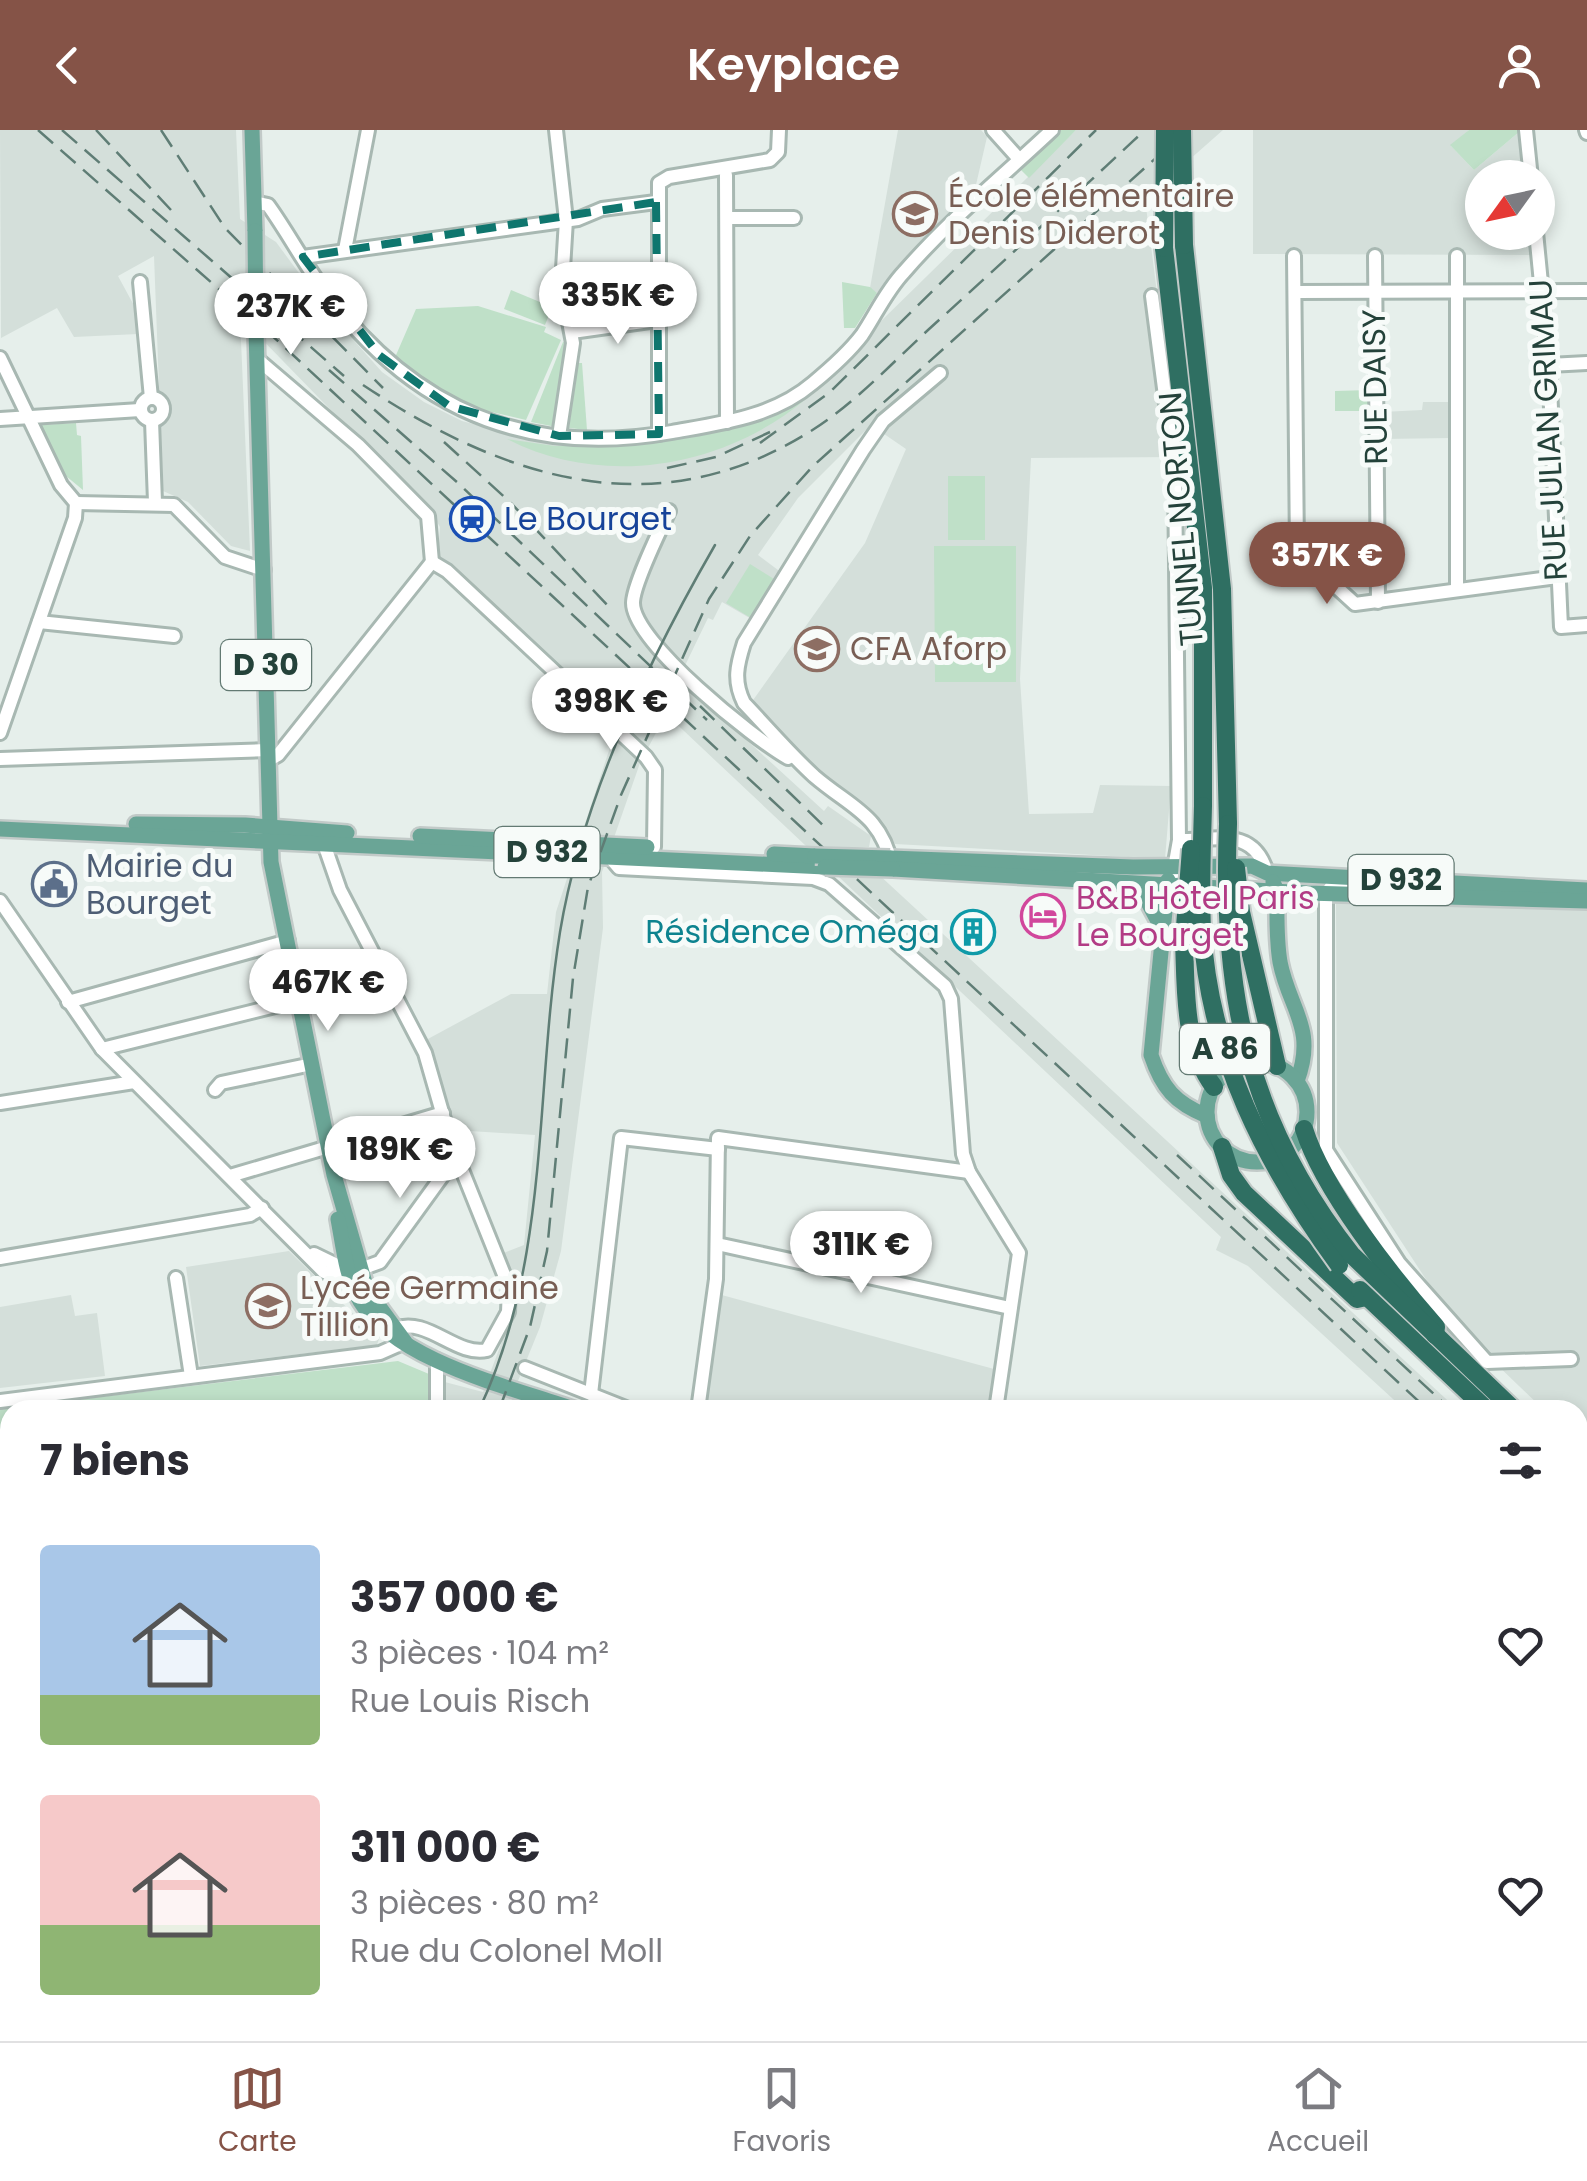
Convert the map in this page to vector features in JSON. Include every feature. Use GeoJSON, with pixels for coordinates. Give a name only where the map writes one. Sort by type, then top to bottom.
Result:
{"type":"FeatureCollection","features":[{"type":"Feature","properties":{"kind":"highway","name":"TUNNEL NORTON"},"geometry":{"type":"LineString","coordinates":[[1165,130],[1164,248],[1198,531],[1206,715],[1203,806]]}},
{"type":"Feature","properties":{"kind":"highway","name":"TUNNEL NORTON"},"geometry":{"type":"LineString","coordinates":[[1182,130],[1184,245],[1222,589],[1228,824]]}},
{"type":"Feature","properties":{"kind":"highway"},"geometry":{"type":"LineString","coordinates":[[1203,806],[1192,837],[1184,940],[1187,1009],[1194,1045],[1214,1087]]}},
{"type":"Feature","properties":{"kind":"highway","name":"A 86"},"geometry":{"type":"LineString","coordinates":[[1203,806],[1202,933],[1231,1072],[1282,1183],[1346,1260],[1435,1335],[1503,1400]]}},
{"type":"Feature","properties":{"kind":"highway"},"geometry":{"type":"LineString","coordinates":[[1228,824],[1246,934],[1278,1066]]}},
{"type":"Feature","properties":{"kind":"highway","name":"A 86"},"geometry":{"type":"LineString","coordinates":[[1228,824],[1226,919],[1232,988],[1246,1058],[1276,1138],[1366,1297],[1476,1400]]}},
{"type":"Feature","properties":{"kind":"highway"},"geometry":{"type":"LineString","coordinates":[[1304,1129],[1311,1151],[1364,1232],[1436,1327],[1435,1335]]}},
{"type":"Feature","properties":{"kind":"highway"},"geometry":{"type":"LineString","coordinates":[[1222,1147],[1231,1176],[1244,1193],[1357,1298],[1366,1297]]}},
{"type":"Feature","properties":{"kind":"main road","name":"D 30"},"geometry":{"type":"LineString","coordinates":[[252,130],[256,330],[262,377],[268,832]]}},
{"type":"Feature","properties":{"kind":"main road","name":"D 932"},"geometry":{"type":"LineString","coordinates":[[0,818],[654,847],[820,861]]}},
{"type":"Feature","properties":{"kind":"main road","name":"D 932"},"geometry":{"type":"LineString","coordinates":[[0,829],[268,832],[323,842],[1171,876],[1326,894],[1587,901]]}},
{"type":"Feature","properties":{"kind":"main road"},"geometry":{"type":"LineString","coordinates":[[268,832],[298,999],[355,1270],[400,1336],[437,1360],[548,1400]]}},
{"type":"Feature","properties":{"kind":"main road","name":"D 932"},"geometry":{"type":"LineString","coordinates":[[892,863],[1124,883],[1217,866],[1252,866],[1267,873],[1587,890]]}},
{"type":"Feature","properties":{"kind":"main road"},"geometry":{"type":"LineString","coordinates":[[1267,873],[1278,891],[1281,965],[1305,1035],[1296,1081]]}},
{"type":"Feature","properties":{"kind":"main road"},"geometry":{"type":"LineString","coordinates":[[1171,876],[1161,928],[1151,1054],[1159,1080],[1178,1104],[1208,1116]]}},
{"type":"Feature","properties":{"kind":"main road"},"geometry":{"type":"LineString","coordinates":[[1124,883],[1152,905],[1161,928]]}},
{"type":"Feature","properties":{"kind":"main road"},"geometry":{"type":"LineString","coordinates":[[1249,1062],[1278,1066],[1296,1081],[1304,1096],[1304,1129],[1297,1142],[1275,1158],[1246,1160],[1222,1147],[1208,1116],[1214,1087],[1235,1067],[1249,1062]]}},
{"type":"Feature","properties":{"kind":"street"},"geometry":{"type":"LineString","coordinates":[[345,250],[368,130]]}},
{"type":"Feature","properties":{"kind":"street"},"geometry":{"type":"LineString","coordinates":[[556,130],[566,220],[562,285],[572,332],[560,436]]}},
{"type":"Feature","properties":{"kind":"street"},"geometry":{"type":"LineString","coordinates":[[660,434],[656,202],[661,180],[770,160],[778,152],[779,130]]}},
{"type":"Feature","properties":{"kind":"street"},"geometry":{"type":"LineString","coordinates":[[993,130],[1019,159]]}},
{"type":"Feature","properties":{"kind":"street"},"geometry":{"type":"LineString","coordinates":[[254,202],[268,205],[365,340],[412,384],[467,414],[560,436],[617,440],[728,422],[773,409],[811,385],[861,336],[883,297],[920,253],[1052,130]]}},
{"type":"Feature","properties":{"kind":"street"},"geometry":{"type":"LineString","coordinates":[[1526,132],[1529,160]]}},
{"type":"Feature","properties":{"kind":"street"},"geometry":{"type":"LineString","coordinates":[[726,175],[728,422]]}},
{"type":"Feature","properties":{"kind":"street"},"geometry":{"type":"LineString","coordinates":[[303,257],[566,220],[607,208],[656,202]]}},
{"type":"Feature","properties":{"kind":"street"},"geometry":{"type":"LineString","coordinates":[[727,218],[794,218]]}},
{"type":"Feature","properties":{"kind":"street"},"geometry":{"type":"LineString","coordinates":[[255,227],[289,233]]}},
{"type":"Feature","properties":{"kind":"street","name":"RUE JULIAN GRIMAU"},"geometry":{"type":"LineString","coordinates":[[1538,250],[1549,365],[1561,627],[1587,625]]}},
{"type":"Feature","properties":{"kind":"street"},"geometry":{"type":"LineString","coordinates":[[1294,256],[1297,551],[1355,604],[1557,578]]}},
{"type":"Feature","properties":{"kind":"street","name":"RUE DAISY"},"geometry":{"type":"LineString","coordinates":[[1375,256],[1378,602]]}},
{"type":"Feature","properties":{"kind":"street"},"geometry":{"type":"LineString","coordinates":[[1457,256],[1458,590]]}},
{"type":"Feature","properties":{"kind":"street"},"geometry":{"type":"LineString","coordinates":[[140,282],[151,398],[163,409],[152,421],[155,502]]}},
{"type":"Feature","properties":{"kind":"street"},"geometry":{"type":"LineString","coordinates":[[1295,292],[1587,291]]}},
{"type":"Feature","properties":{"kind":"street"},"geometry":{"type":"LineString","coordinates":[[1152,296],[1175,473],[1179,840],[1171,876]]}},
{"type":"Feature","properties":{"kind":"street"},"geometry":{"type":"LineString","coordinates":[[572,332],[658,320]]}},
{"type":"Feature","properties":{"kind":"street"},"geometry":{"type":"LineString","coordinates":[[0,358],[60,484],[76,503]]}},
{"type":"Feature","properties":{"kind":"street"},"geometry":{"type":"LineString","coordinates":[[1549,365],[1587,363]]}},
{"type":"Feature","properties":{"kind":"street"},"geometry":{"type":"LineString","coordinates":[[892,863],[888,842],[876,825],[806,767],[737,690],[736,669],[744,643],[883,421],[940,373]]}},
{"type":"Feature","properties":{"kind":"street"},"geometry":{"type":"LineString","coordinates":[[0,759],[278,756],[432,562],[432,522],[358,445],[296,392],[262,377]]}},
{"type":"Feature","properties":{"kind":"street"},"geometry":{"type":"LineString","coordinates":[[0,420],[140,410],[151,398]]}},
{"type":"Feature","properties":{"kind":"street"},"geometry":{"type":"LineString","coordinates":[[140,410],[152,421]]}},
{"type":"Feature","properties":{"kind":"street"},"geometry":{"type":"LineString","coordinates":[[76,503],[174,504],[225,557],[264,570]]}},
{"type":"Feature","properties":{"kind":"street"},"geometry":{"type":"LineString","coordinates":[[0,732],[76,503]]}},
{"type":"Feature","properties":{"kind":"street"},"geometry":{"type":"LineString","coordinates":[[669,511],[633,606],[659,651],[779,753],[806,767]]}},
{"type":"Feature","properties":{"kind":"street"},"geometry":{"type":"LineString","coordinates":[[432,562],[447,570],[655,770],[654,847]]}},
{"type":"Feature","properties":{"kind":"street"},"geometry":{"type":"LineString","coordinates":[[39,622],[174,636]]}},
{"type":"Feature","properties":{"kind":"street"},"geometry":{"type":"LineString","coordinates":[[1179,840],[1246,840],[1256,848],[1267,873]]}},
{"type":"Feature","properties":{"kind":"street"},"geometry":{"type":"LineString","coordinates":[[8,1400],[380,1354],[410,1325],[482,1352],[496,1340],[508,1312],[508,1287],[456,1157],[425,1053],[340,890],[323,842]]}},
{"type":"Feature","properties":{"kind":"street"},"geometry":{"type":"LineString","coordinates":[[608,855],[619,868],[813,878],[847,895],[945,986],[954,1011],[960,1120],[968,1172],[1019,1253],[997,1400]]}},
{"type":"Feature","properties":{"kind":"street"},"geometry":{"type":"LineString","coordinates":[[1362,878],[1345,886],[1332,885],[1326,894],[1326,1150],[1399,1263],[1487,1362],[1571,1359]]}},
{"type":"Feature","properties":{"kind":"street"},"geometry":{"type":"LineString","coordinates":[[0,901],[102,1049],[324,1272],[343,1275],[380,1262],[456,1157]]}},
{"type":"Feature","properties":{"kind":"street"},"geometry":{"type":"LineString","coordinates":[[68,1002],[288,942]]}},
{"type":"Feature","properties":{"kind":"street"},"geometry":{"type":"LineString","coordinates":[[102,1049],[388,978]]}},
{"type":"Feature","properties":{"kind":"street"},"geometry":{"type":"LineString","coordinates":[[215,1090],[222,1083],[312,1064]]}},
{"type":"Feature","properties":{"kind":"street"},"geometry":{"type":"LineString","coordinates":[[0,1103],[134,1082]]}},
{"type":"Feature","properties":{"kind":"street"},"geometry":{"type":"LineString","coordinates":[[230,1176],[443,1113]]}},
{"type":"Feature","properties":{"kind":"street"},"geometry":{"type":"LineString","coordinates":[[591,1394],[620,1138],[718,1143],[968,1172]]}},
{"type":"Feature","properties":{"kind":"street"},"geometry":{"type":"LineString","coordinates":[[699,1400],[717,1244],[718,1143]]}},
{"type":"Feature","properties":{"kind":"street"},"geometry":{"type":"LineString","coordinates":[[0,1258],[250,1215],[262,1208]]}},
{"type":"Feature","properties":{"kind":"street"},"geometry":{"type":"LineString","coordinates":[[717,1244],[1010,1308]]}},
{"type":"Feature","properties":{"kind":"street"},"geometry":{"type":"LineString","coordinates":[[176,1278],[191,1376]]}},
{"type":"Feature","properties":{"kind":"street"},"geometry":{"type":"LineString","coordinates":[[437,1360],[437,1400]]}},
{"type":"Feature","properties":{"kind":"street"},"geometry":{"type":"LineString","coordinates":[[525,1368],[606,1400]]}},
{"type":"Feature","properties":{"kind":"highlighted area"},"geometry":{"type":"Polygon","coordinates":[[[656,202],[659,434],[559,436],[449,406],[379,355],[303,257],[656,202]]]}},
{"type":"Feature","properties":{"kind":"shaded area"},"geometry":{"type":"Polygon","coordinates":[[[0,130],[236,130],[240,219],[276,242],[324,307],[382,372],[424,402],[462,421],[534,440],[591,446],[654,443],[765,419],[801,402],[869,340],[877,325],[1076,130],[1223,130],[1145,199],[1178,457],[1031,458],[1020,679],[1029,814],[1093,813],[1100,785],[1171,786],[1165,859],[895,844],[866,808],[793,749],[751,703],[865,543],[906,449],[871,425],[798,498],[758,555],[782,573],[753,620],[722,602],[713,620],[708,618],[679,678],[824,811],[828,806],[871,836],[869,847],[850,848],[1447,1400],[1394,1400],[1248,1266],[1216,1250],[1221,1237],[666,714],[640,763],[602,872],[603,928],[561,1251],[540,1327],[510,1400],[442,1400],[441,1381],[483,1392],[501,1344],[516,1294],[501,1254],[524,1245],[535,1135],[453,1130],[426,1040],[511,994],[547,994],[556,912],[618,723],[438,557],[440,527],[433,515],[240,317],[250,551],[231,546],[188,502],[163,491],[154,256],[118,276],[137,311],[138,334],[74,337],[57,308],[1,338],[0,130]]]}},
{"type":"Feature","properties":{"kind":"shaded area","name":"École élémentaire Denis Diderot"},"geometry":{"type":"Polygon","coordinates":[[[898,130],[981,130],[987,137],[975,189],[923,239],[877,293],[870,288],[898,130]]]}},
{"type":"Feature","properties":{"kind":"shaded area"},"geometry":{"type":"Polygon","coordinates":[[[1253,130],[1469,130],[1451,146],[1465,161],[1465,250],[1530,250],[1530,255],[1253,254],[1253,130]]]}},
{"type":"Feature","properties":{"kind":"shaded area"},"geometry":{"type":"Polygon","coordinates":[[[1519,132],[1521,160],[1486,160],[1519,132]]]}},
{"type":"Feature","properties":{"kind":"shaded area"},"geometry":{"type":"Polygon","coordinates":[[[1423,402],[1451,402],[1451,438],[1382,439],[1382,412],[1422,410],[1423,402]]]}},
{"type":"Feature","properties":{"kind":"shaded area"},"geometry":{"type":"Polygon","coordinates":[[[1437,898],[1587,906],[1587,1400],[1534,1400],[1491,1359],[1429,1284],[1337,1143],[1336,903],[1437,898]]]}},
{"type":"Feature","properties":{"kind":"shaded area","name":"Lycée Germaine Tillion"},"geometry":{"type":"Polygon","coordinates":[[[289,1251],[379,1339],[377,1345],[200,1366],[186,1267],[289,1251]]]}},
{"type":"Feature","properties":{"kind":"shaded area"},"geometry":{"type":"Polygon","coordinates":[[[718,1294],[994,1369],[990,1400],[707,1400],[718,1294]]]}},
{"type":"Feature","properties":{"kind":"shaded area"},"geometry":{"type":"Polygon","coordinates":[[[71,1295],[75,1316],[97,1313],[105,1376],[0,1388],[0,1307],[71,1295]]]}},
{"type":"Feature","properties":{"kind":"green space"},"geometry":{"type":"Polygon","coordinates":[[[1061,130],[1076,130],[1029,178],[1019,168],[1061,130]]]}},
{"type":"Feature","properties":{"kind":"green space"},"geometry":{"type":"Polygon","coordinates":[[[1469,130],[1519,132],[1486,160],[1465,161],[1450,145],[1469,130]]]}},
{"type":"Feature","properties":{"kind":"green space"},"geometry":{"type":"Polygon","coordinates":[[[842,282],[870,287],[877,293],[855,328],[844,328],[842,282]]]}},
{"type":"Feature","properties":{"kind":"green space"},"geometry":{"type":"Polygon","coordinates":[[[511,290],[552,307],[545,325],[504,309],[511,290]]]}},
{"type":"Feature","properties":{"kind":"green space"},"geometry":{"type":"Polygon","coordinates":[[[478,306],[546,327],[544,332],[561,340],[526,420],[462,405],[393,362],[416,309],[478,306]]]}},
{"type":"Feature","properties":{"kind":"green space"},"geometry":{"type":"Polygon","coordinates":[[[563,342],[569,344],[556,427],[531,422],[563,342]]]}},
{"type":"Feature","properties":{"kind":"green space"},"geometry":{"type":"Polygon","coordinates":[[[577,363],[582,363],[587,430],[569,428],[577,363]]]}},
{"type":"Feature","properties":{"kind":"green space"},"geometry":{"type":"Polygon","coordinates":[[[1369,390],[1370,411],[1335,411],[1335,391],[1369,390]]]}},
{"type":"Feature","properties":{"kind":"green space"},"geometry":{"type":"Polygon","coordinates":[[[806,399],[739,441],[701,455],[662,463],[583,463],[544,454],[507,439],[555,446],[657,443],[768,419],[806,399]]]}},
{"type":"Feature","properties":{"kind":"green space"},"geometry":{"type":"Polygon","coordinates":[[[76,423],[77,435],[81,436],[83,490],[66,476],[41,425],[76,423]]]}},
{"type":"Feature","properties":{"kind":"green space"},"geometry":{"type":"Polygon","coordinates":[[[948,476],[985,476],[985,540],[948,540],[948,476]]]}},
{"type":"Feature","properties":{"kind":"green space"},"geometry":{"type":"Polygon","coordinates":[[[934,546],[1016,546],[1016,682],[935,682],[934,546]]]}},
{"type":"Feature","properties":{"kind":"green space"},"geometry":{"type":"Polygon","coordinates":[[[750,564],[774,579],[751,618],[726,603],[750,564]]]}},
{"type":"Feature","properties":{"kind":"green space"},"geometry":{"type":"Polygon","coordinates":[[[398,1361],[429,1374],[430,1400],[75,1400],[398,1361]]]}},
{"type":"Feature","properties":{"kind":"tram line"},"geometry":{"type":"LineString","coordinates":[[483,1400],[502,1352],[529,1234],[552,993],[570,882],[601,782],[642,683],[715,545]]}},
{"type":"Feature","properties":{"kind":"railway"},"geometry":{"type":"LineString","coordinates":[[38,130],[279,342],[1417,1400]]}},
{"type":"Feature","properties":{"kind":"railway"},"geometry":{"type":"LineString","coordinates":[[62,130],[344,376]]}},
{"type":"Feature","properties":{"kind":"railway"},"geometry":{"type":"LineString","coordinates":[[96,130],[171,210]]}},
{"type":"Feature","properties":{"kind":"railway"},"geometry":{"type":"LineString","coordinates":[[161,130],[225,228],[383,388]]}},
{"type":"Feature","properties":{"kind":"railway"},"geometry":{"type":"LineString","coordinates":[[760,443],[830,392],[1096,130]]}},
{"type":"Feature","properties":{"kind":"railway"},"geometry":{"type":"LineString","coordinates":[[363,385],[472,446],[527,467],[584,480],[640,484],[698,478],[756,460],[814,429],[859,395],[1145,130]]}},
{"type":"Feature","properties":{"kind":"railway"},"geometry":{"type":"LineString","coordinates":[[503,1400],[530,1327],[547,1251],[573,978],[588,887],[621,795],[709,599],[750,536],[813,466],[1187,130]]}},
{"type":"Feature","properties":{"kind":"railway"},"geometry":{"type":"LineString","coordinates":[[329,370],[458,483],[707,720]]}},
{"type":"Feature","properties":{"kind":"railway"},"geometry":{"type":"LineString","coordinates":[[667,468],[716,457],[770,432]]}},
{"type":"Feature","properties":{"kind":"railway"},"geometry":{"type":"LineString","coordinates":[[444,442],[510,502],[610,608]]}},
{"type":"Feature","properties":{"kind":"railway"},"geometry":{"type":"LineString","coordinates":[[700,706],[829,831]]}},
{"type":"Feature","properties":{"kind":"railway"},"geometry":{"type":"LineString","coordinates":[[1177,1155],[1440,1400]]}},
{"type":"Feature","properties":{"kind":"place","name":"École élémentaire Denis Diderot"},"geometry":{"type":"Point","coordinates":[915,214]}},
{"type":"Feature","properties":{"kind":"place","name":"Le Bourget"},"geometry":{"type":"Point","coordinates":[472,519]}},
{"type":"Feature","properties":{"kind":"place","name":"CFA Aforp"},"geometry":{"type":"Point","coordinates":[817,649]}},
{"type":"Feature","properties":{"kind":"place","name":"Mairie du Bourget"},"geometry":{"type":"Point","coordinates":[54,884]}},
{"type":"Feature","properties":{"kind":"place","name":"B&B Hôtel Paris Le Bourget"},"geometry":{"type":"Point","coordinates":[1043,916]}},
{"type":"Feature","properties":{"kind":"place","name":"Résidence Oméga"},"geometry":{"type":"Point","coordinates":[973,932]}},
{"type":"Feature","properties":{"kind":"place","name":"Lycée Germaine Tillion"},"geometry":{"type":"Point","coordinates":[268,1306]}}]}
